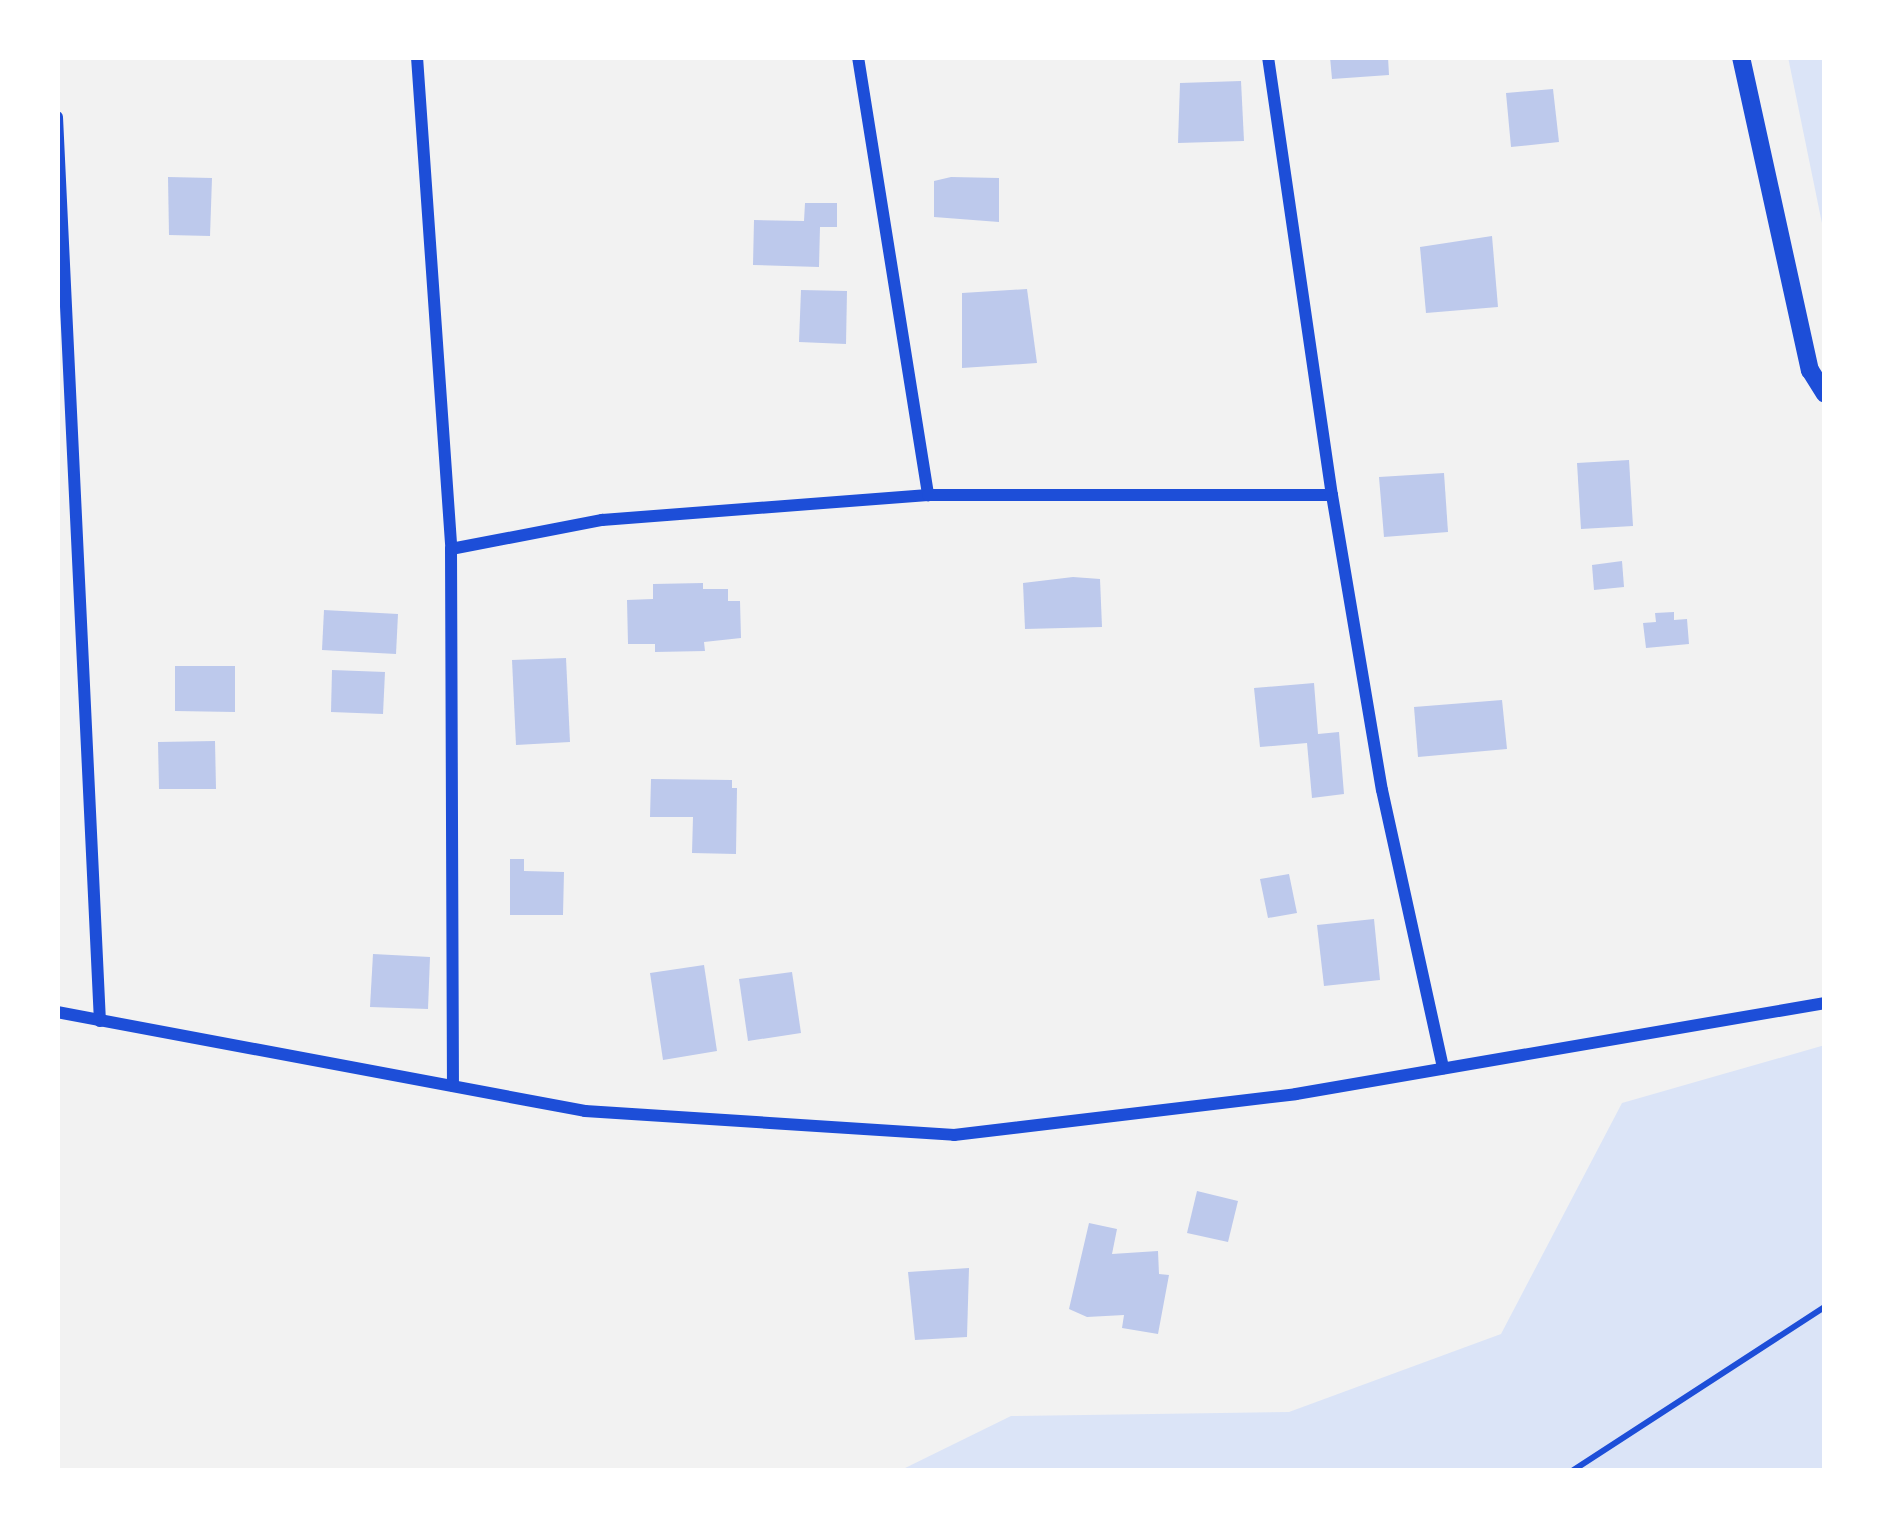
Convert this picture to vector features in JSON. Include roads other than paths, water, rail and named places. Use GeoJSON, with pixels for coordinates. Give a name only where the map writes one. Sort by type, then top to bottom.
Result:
{"type":"FeatureCollection","features":[{"type":"Feature","properties":{"kind":"street"},"geometry":{"type":"LineString","coordinates":[[418,57],[451,549],[453,1086]]}},
{"type":"Feature","properties":{"kind":"street"},"geometry":{"type":"LineString","coordinates":[[858,57],[928,496]]}},
{"type":"Feature","properties":{"kind":"street"},"geometry":{"type":"LineString","coordinates":[[1268,57],[1332,495],[1382,790],[1443,1068]]}},
{"type":"Feature","properties":{"kind":"street"},"geometry":{"type":"LineString","coordinates":[[1742,57],[1810,370],[1825,394]]}},
{"type":"Feature","properties":{"kind":"street"},"geometry":{"type":"LineString","coordinates":[[57,117],[100,1021]]}},
{"type":"Feature","properties":{"kind":"street"},"geometry":{"type":"LineString","coordinates":[[451,549],[602,520],[928,496],[1332,495]]}},
{"type":"Feature","properties":{"kind":"street"},"geometry":{"type":"LineString","coordinates":[[57,1012],[585,1111],[953,1135],[1296,1094],[1825,1003]]}}]}
